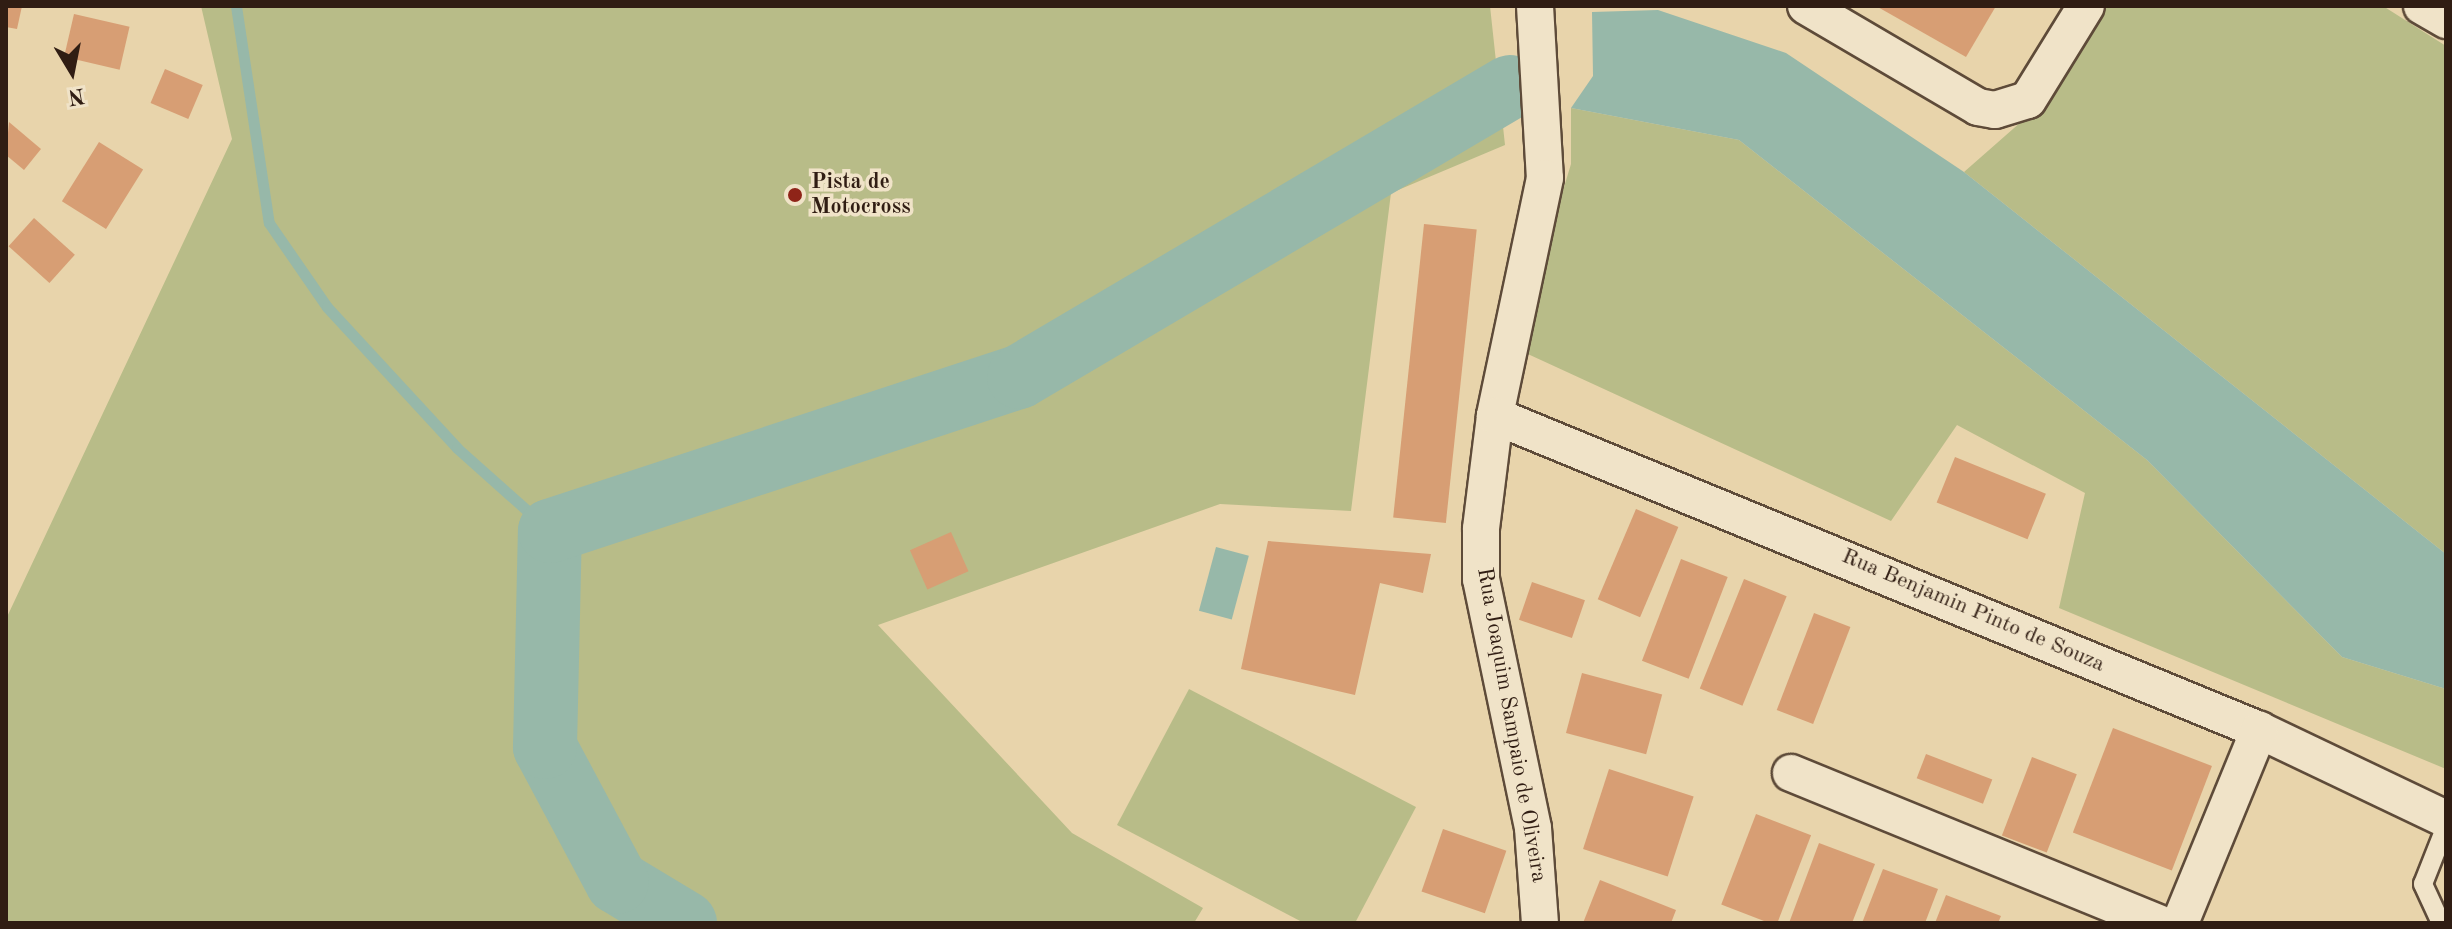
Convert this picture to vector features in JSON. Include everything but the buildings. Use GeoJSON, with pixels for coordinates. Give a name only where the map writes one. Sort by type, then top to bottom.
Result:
{"type":"FeatureCollection","features":[{"type":"Feature","properties":{"kind":"street","name":"Rua Joaquim Sampaio de Oliveira"},"geometry":{"type":"LineString","coordinates":[[1535,6],[1545,178],[1495,416],[1481,529],[1481,579],[1533,828],[1540,923]]}},
{"type":"Feature","properties":{"kind":"street"},"geometry":{"type":"LineString","coordinates":[[1806,6],[1978,107],[1995,110],[2028,100],[2086,6]]}},
{"type":"Feature","properties":{"kind":"street"},"geometry":{"type":"LineString","coordinates":[[2422,6],[2446,20]]}},
{"type":"Feature","properties":{"kind":"street","name":"Rua Benjamin Pinto de Souza"},"geometry":{"type":"LineString","coordinates":[[1495,416],[2259,730],[2446,819]]}},
{"type":"Feature","properties":{"kind":"street"},"geometry":{"type":"LineString","coordinates":[[2180,923],[2259,730]]}},
{"type":"Feature","properties":{"kind":"street"},"geometry":{"type":"LineString","coordinates":[[1791,773],[2159,923]]}},
{"type":"Feature","properties":{"kind":"lane"},"geometry":{"type":"LineString","coordinates":[[2441,923],[2423,884],[2446,826]]}},
{"type":"Feature","properties":{"kind":"green space"},"geometry":{"type":"Polygon","coordinates":[[[201,6],[1490,6],[1505,145],[1391,193],[1351,511],[1220,504],[878,625],[1072,833],[1203,908],[1194,923],[6,923],[6,619],[232,139],[201,6]]]}},
{"type":"Feature","properties":{"kind":"green space"},"geometry":{"type":"Polygon","coordinates":[[[2100,6],[2383,6],[2446,46],[2446,554],[1964,172],[2038,107],[2100,6]]]}},
{"type":"Feature","properties":{"kind":"green space"},"geometry":{"type":"Polygon","coordinates":[[[1571,108],[1739,140],[2147,460],[2342,657],[2446,689],[2446,769],[2059,608],[2085,493],[1957,425],[1891,521],[1515,348],[1571,164],[1571,108]]]}},
{"type":"Feature","properties":{"kind":"green space"},"geometry":{"type":"Polygon","coordinates":[[[1189,689],[1416,807],[1355,923],[1304,923],[1117,825],[1189,689]]]}},
{"type":"Feature","properties":{"kind":"shaded area"},"geometry":{"type":"Polygon","coordinates":[[[1658,10],[1786,53],[1964,172],[2446,554],[2446,689],[2342,657],[2147,460],[1739,140],[1571,108],[1593,76],[1592,12],[1658,10]]]}},
{"type":"Feature","properties":{"kind":"shaded area"},"geometry":{"type":"Polygon","coordinates":[[[1216,547],[1249,556],[1232,620],[1199,611],[1216,547]]]}},
{"type":"Feature","properties":{"kind":"waterway"},"geometry":{"type":"LineString","coordinates":[[236,6],[269,223],[327,307],[457,448],[550,531]]}},
{"type":"Feature","properties":{"kind":"waterway"},"geometry":{"type":"LineString","coordinates":[[685,923],[617,882],[545,747],[550,531],[1019,377],[1510,87]]}},
{"type":"Feature","properties":{"kind":"place","name":"Pista de Motocross"},"geometry":{"type":"Point","coordinates":[795,195]}}]}
